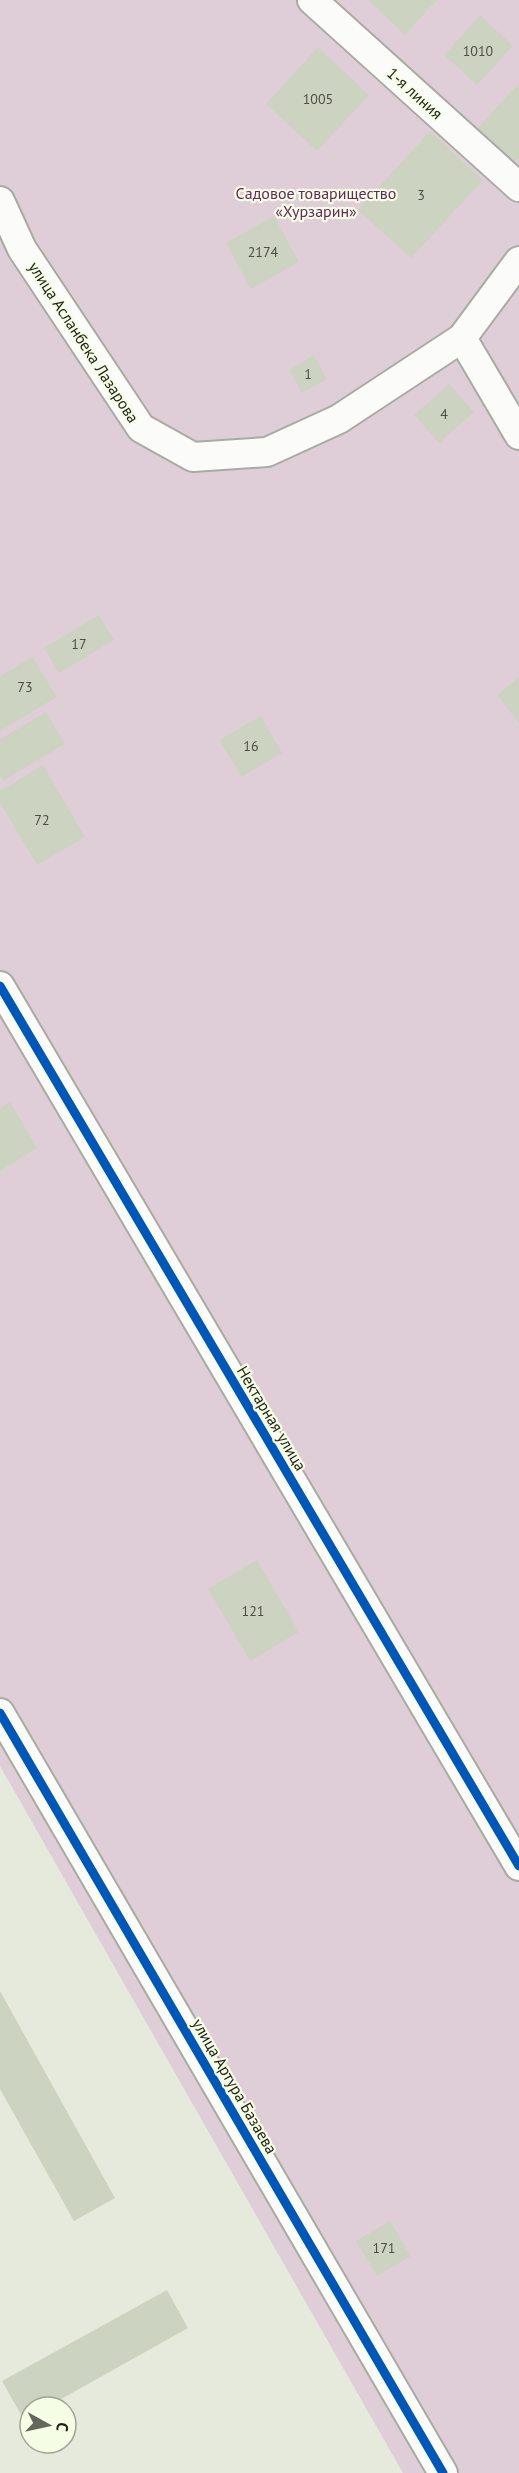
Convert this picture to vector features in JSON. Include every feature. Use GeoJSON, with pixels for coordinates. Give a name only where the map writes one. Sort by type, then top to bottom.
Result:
{"type":"FeatureCollection","features":[{"type":"Feature","properties":{"kind":"street","name":"1-я линия"},"geometry":{"type":"LineString","coordinates":[[312,0],[519,187]]}},
{"type":"Feature","properties":{"kind":"street","name":"улица Асланбека Лазарова"},"geometry":{"type":"LineString","coordinates":[[0,201],[22,249],[141,428],[193,457],[267,452],[339,419],[462,338],[519,261]]}},
{"type":"Feature","properties":{"kind":"street"},"geometry":{"type":"LineString","coordinates":[[462,338],[519,435]]}},
{"type":"Feature","properties":{"kind":"street","name":"Нектарная улица"},"geometry":{"type":"LineString","coordinates":[[0,986],[519,1866]]}},
{"type":"Feature","properties":{"kind":"street","name":"улица Артура Базаева"},"geometry":{"type":"LineString","coordinates":[[0,1713],[443,2473]]}},
{"type":"Feature","properties":{"kind":"green space","name":"Садовое товарищество «Хурзарин»"},"geometry":{"type":"Polygon","coordinates":[[[0,0],[519,0],[519,2473],[403,2473],[0,1766],[0,0]]]}},
{"type":"Feature","properties":{"kind":"building"},"geometry":{"type":"Polygon","coordinates":[[[368,0],[437,0],[405,35],[368,0]]]}},
{"type":"Feature","properties":{"kind":"building"},"geometry":{"type":"Polygon","coordinates":[[[480,15],[513,46],[477,85],[444,55],[480,15]]]}},
{"type":"Feature","properties":{"kind":"building"},"geometry":{"type":"Polygon","coordinates":[[[318,47],[369,95],[317,151],[266,104],[318,47]]]}},
{"type":"Feature","properties":{"kind":"building"},"geometry":{"type":"Polygon","coordinates":[[[519,83],[519,158],[514,163],[476,130],[519,83]]]}},
{"type":"Feature","properties":{"kind":"building"},"geometry":{"type":"Polygon","coordinates":[[[430,131],[483,180],[411,258],[358,210],[430,131]]]}},
{"type":"Feature","properties":{"kind":"building"},"geometry":{"type":"Polygon","coordinates":[[[274,216],[299,262],[251,289],[226,243],[274,216]]]}},
{"type":"Feature","properties":{"kind":"building"},"geometry":{"type":"Polygon","coordinates":[[[314,355],[327,379],[302,393],[289,370],[314,355]]]}},
{"type":"Feature","properties":{"kind":"building"},"geometry":{"type":"Polygon","coordinates":[[[449,384],[474,412],[439,443],[414,415],[449,384]]]}},
{"type":"Feature","properties":{"kind":"building"},"geometry":{"type":"Polygon","coordinates":[[[99,615],[114,640],[59,673],[44,648],[99,615]]]}},
{"type":"Feature","properties":{"kind":"building"},"geometry":{"type":"Polygon","coordinates":[[[32,657],[57,697],[0,731],[0,676],[32,657]]]}},
{"type":"Feature","properties":{"kind":"building"},"geometry":{"type":"Polygon","coordinates":[[[519,677],[519,723],[497,695],[519,677]]]}},
{"type":"Feature","properties":{"kind":"building"},"geometry":{"type":"Polygon","coordinates":[[[46,712],[65,744],[3,781],[0,775],[0,739],[46,712]]]}},
{"type":"Feature","properties":{"kind":"building"},"geometry":{"type":"Polygon","coordinates":[[[261,716],[282,753],[242,777],[219,740],[261,716]]]}},
{"type":"Feature","properties":{"kind":"building"},"geometry":{"type":"Polygon","coordinates":[[[43,765],[85,837],[37,865],[0,803],[0,791],[43,765]]]}},
{"type":"Feature","properties":{"kind":"building"},"geometry":{"type":"Polygon","coordinates":[[[10,1102],[37,1148],[0,1171],[0,1108],[10,1102]]]}},
{"type":"Feature","properties":{"kind":"building"},"geometry":{"type":"Polygon","coordinates":[[[257,1560],[299,1632],[250,1661],[208,1589],[257,1560]]]}},
{"type":"Feature","properties":{"kind":"building"},"geometry":{"type":"Polygon","coordinates":[[[0,1991],[115,2198],[74,2221],[0,2089],[0,1991]]]}},
{"type":"Feature","properties":{"kind":"building"},"geometry":{"type":"Polygon","coordinates":[[[390,2221],[411,2256],[377,2276],[356,2241],[390,2221]]]}},
{"type":"Feature","properties":{"kind":"building"},"geometry":{"type":"Polygon","coordinates":[[[167,2290],[188,2328],[68,2395],[18,2395],[18,2409],[2,2381],[167,2290]]]}},
{"type":"Feature","properties":{"kind":"cycle path"},"geometry":{"type":"LineString","coordinates":[[0,986],[519,1866]]}},
{"type":"Feature","properties":{"kind":"cycle path"},"geometry":{"type":"LineString","coordinates":[[0,1713],[443,2473]]}}]}
